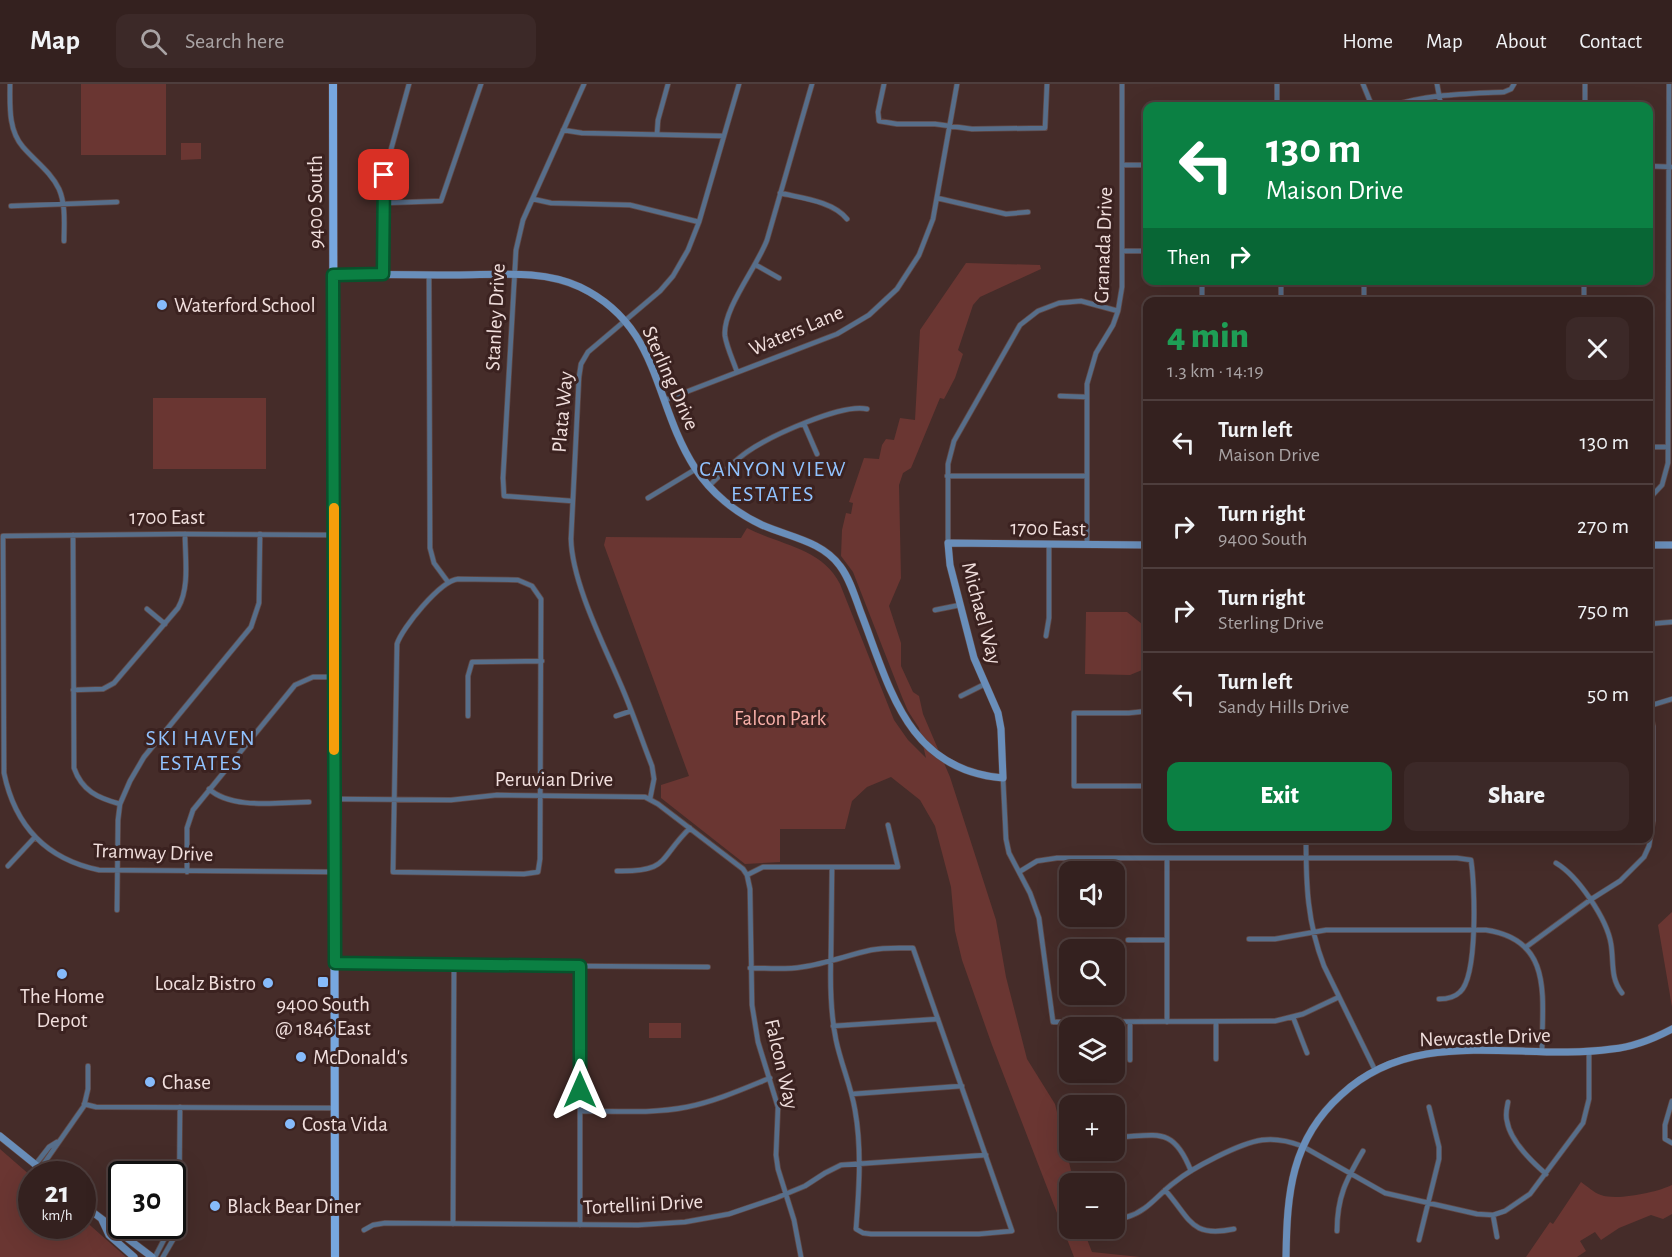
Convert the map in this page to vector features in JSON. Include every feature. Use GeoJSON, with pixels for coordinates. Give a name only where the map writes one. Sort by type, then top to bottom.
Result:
{"type":"FeatureCollection","features":[{"type":"Feature","properties":{"kind":"main road","name":"9400 South"},"geometry":{"type":"LineString","coordinates":[[333,84],[335,1257]]}},
{"type":"Feature","properties":{"kind":"street"},"geometry":{"type":"LineString","coordinates":[[10,84],[10,108],[16,136],[59,189],[63,204],[64,241]]}},
{"type":"Feature","properties":{"kind":"street"},"geometry":{"type":"LineString","coordinates":[[383,274],[384,175],[409,84]]}},
{"type":"Feature","properties":{"kind":"street"},"geometry":{"type":"LineString","coordinates":[[383,203],[441,201],[481,84]]}},
{"type":"Feature","properties":{"kind":"street","name":"Stanley Drive"},"geometry":{"type":"LineString","coordinates":[[572,501],[504,496],[513,275],[519,234],[584,84]]}},
{"type":"Feature","properties":{"kind":"street"},"geometry":{"type":"LineString","coordinates":[[657,134],[658,120],[668,84]]}},
{"type":"Feature","properties":{"kind":"street","name":"Plata Way"},"geometry":{"type":"LineString","coordinates":[[650,799],[653,772],[631,711],[594,623],[574,563],[571,539],[572,501],[579,377],[581,364],[588,352],[649,302],[673,276],[688,250],[699,222],[739,84]]}},
{"type":"Feature","properties":{"kind":"street"},"geometry":{"type":"LineString","coordinates":[[737,372],[726,341],[725,326],[730,309],[756,265],[767,240],[812,84]]}},
{"type":"Feature","properties":{"kind":"street"},"geometry":{"type":"LineString","coordinates":[[884,84],[878,112],[879,121],[983,130],[1045,128],[1047,84]]}},
{"type":"Feature","properties":{"kind":"street","name":"Waters Lane"},"geometry":{"type":"LineString","coordinates":[[665,400],[837,334],[869,315],[897,289],[919,255],[927,237],[937,198],[957,84]]}},
{"type":"Feature","properties":{"kind":"street","name":"Granada Drive"},"geometry":{"type":"LineString","coordinates":[[1088,545],[1087,397],[1091,367],[1118,311],[1122,287],[1122,84]]}},
{"type":"Feature","properties":{"kind":"street"},"geometry":{"type":"LineString","coordinates":[[1277,84],[1277,102]]}},
{"type":"Feature","properties":{"kind":"street"},"geometry":{"type":"LineString","coordinates":[[1363,84],[1370,102]]}},
{"type":"Feature","properties":{"kind":"street"},"geometry":{"type":"LineString","coordinates":[[1437,84],[1440,102]]}},
{"type":"Feature","properties":{"kind":"street"},"geometry":{"type":"LineString","coordinates":[[1407,102],[1439,96],[1504,92],[1511,89],[1514,84]]}},
{"type":"Feature","properties":{"kind":"street"},"geometry":{"type":"LineString","coordinates":[[1585,84],[1585,102]]}},
{"type":"Feature","properties":{"kind":"street"},"geometry":{"type":"LineString","coordinates":[[1653,496],[1665,478],[1668,463],[1671,167],[1669,84]]}},
{"type":"Feature","properties":{"kind":"street"},"geometry":{"type":"LineString","coordinates":[[563,130],[582,133],[724,136]]}},
{"type":"Feature","properties":{"kind":"street"},"geometry":{"type":"LineString","coordinates":[[1122,165],[1143,165]]}},
{"type":"Feature","properties":{"kind":"street"},"geometry":{"type":"LineString","coordinates":[[1653,166],[1671,167]]}},
{"type":"Feature","properties":{"kind":"street"},"geometry":{"type":"LineString","coordinates":[[780,193],[833,207],[842,212],[847,219]]}},
{"type":"Feature","properties":{"kind":"street"},"geometry":{"type":"LineString","coordinates":[[937,198],[1006,214],[1028,212]]}},
{"type":"Feature","properties":{"kind":"street"},"geometry":{"type":"LineString","coordinates":[[533,199],[551,203],[641,206],[699,222]]}},
{"type":"Feature","properties":{"kind":"street"},"geometry":{"type":"LineString","coordinates":[[11,206],[117,202]]}},
{"type":"Feature","properties":{"kind":"street"},"geometry":{"type":"LineString","coordinates":[[1122,251],[1143,251]]}},
{"type":"Feature","properties":{"kind":"street"},"geometry":{"type":"LineString","coordinates":[[756,265],[779,278]]}},
{"type":"Feature","properties":{"kind":"street","name":"Sterling Drive"},"geometry":{"type":"LineString","coordinates":[[333,275],[513,275],[549,278],[577,286],[606,303],[625,321],[645,351],[683,445],[696,469],[709,486],[728,504],[750,519],[815,545],[835,559],[849,580],[893,697],[911,729],[933,751],[952,763],[976,773],[1003,778]]}},
{"type":"Feature","properties":{"kind":"street"},"geometry":{"type":"LineString","coordinates":[[429,275],[430,548],[434,563],[448,582]]}},
{"type":"Feature","properties":{"kind":"street","name":"Michael Way"},"geometry":{"type":"LineString","coordinates":[[1118,311],[1081,302],[1059,303],[1038,311],[1020,325],[954,441],[947,476],[948,543],[950,566],[974,658],[998,713],[1001,729],[1006,839],[1039,918],[1053,1022],[1130,1022]]}},
{"type":"Feature","properties":{"kind":"street"},"geometry":{"type":"LineString","coordinates":[[1060,396],[1087,397]]}},
{"type":"Feature","properties":{"kind":"street"},"geometry":{"type":"LineString","coordinates":[[709,486],[746,453],[764,441],[847,408],[867,409]]}},
{"type":"Feature","properties":{"kind":"street"},"geometry":{"type":"LineString","coordinates":[[804,424],[817,454]]}},
{"type":"Feature","properties":{"kind":"street"},"geometry":{"type":"LineString","coordinates":[[1653,447],[1668,447]]}},
{"type":"Feature","properties":{"kind":"street"},"geometry":{"type":"LineString","coordinates":[[648,498],[696,469]]}},
{"type":"Feature","properties":{"kind":"street"},"geometry":{"type":"LineString","coordinates":[[947,476],[1087,476]]}},
{"type":"Feature","properties":{"kind":"street"},"geometry":{"type":"LineString","coordinates":[[73,534],[72,758],[77,776],[87,790],[94,795],[120,804]]}},
{"type":"Feature","properties":{"kind":"street"},"geometry":{"type":"LineString","coordinates":[[72,690],[103,689],[114,683],[178,608],[184,593],[185,534]]}},
{"type":"Feature","properties":{"kind":"street"},"geometry":{"type":"LineString","coordinates":[[117,910],[120,804],[144,757],[251,627],[259,603],[260,534]]}},
{"type":"Feature","properties":{"kind":"street","name":"1700 East"},"geometry":{"type":"LineString","coordinates":[[1,536],[334,535]]}},
{"type":"Feature","properties":{"kind":"street","name":"Tramway Drive"},"geometry":{"type":"LineString","coordinates":[[1,536],[4,773],[14,807],[35,837],[70,861],[99,870],[117,872],[335,872]]}},
{"type":"Feature","properties":{"kind":"street","name":"1700 East"},"geometry":{"type":"LineString","coordinates":[[948,543],[1143,545]]}},
{"type":"Feature","properties":{"kind":"street"},"geometry":{"type":"LineString","coordinates":[[1046,636],[1049,618],[1049,545]]}},
{"type":"Feature","properties":{"kind":"street"},"geometry":{"type":"LineString","coordinates":[[1653,545],[1672,545]]}},
{"type":"Feature","properties":{"kind":"street"},"geometry":{"type":"LineString","coordinates":[[458,579],[511,579],[532,586],[541,599],[538,872],[524,874],[393,872],[396,644],[405,627],[448,582],[458,579]]}},
{"type":"Feature","properties":{"kind":"street"},"geometry":{"type":"LineString","coordinates":[[935,610],[960,605]]}},
{"type":"Feature","properties":{"kind":"street"},"geometry":{"type":"LineString","coordinates":[[147,609],[165,624]]}},
{"type":"Feature","properties":{"kind":"street"},"geometry":{"type":"LineString","coordinates":[[1653,624],[1672,622]]}},
{"type":"Feature","properties":{"kind":"street"},"geometry":{"type":"LineString","coordinates":[[468,716],[468,675],[472,662],[542,661]]}},
{"type":"Feature","properties":{"kind":"street"},"geometry":{"type":"LineString","coordinates":[[187,872],[189,819],[198,802],[295,686],[313,677],[334,676]]}},
{"type":"Feature","properties":{"kind":"street"},"geometry":{"type":"LineString","coordinates":[[961,696],[985,684]]}},
{"type":"Feature","properties":{"kind":"street"},"geometry":{"type":"LineString","coordinates":[[1653,704],[1672,699]]}},
{"type":"Feature","properties":{"kind":"street"},"geometry":{"type":"LineString","coordinates":[[616,716],[631,711]]}},
{"type":"Feature","properties":{"kind":"street"},"geometry":{"type":"LineString","coordinates":[[1143,712],[1074,713],[1074,786],[1143,786]]}},
{"type":"Feature","properties":{"kind":"street"},"geometry":{"type":"LineString","coordinates":[[1653,726],[1653,822]]}},
{"type":"Feature","properties":{"kind":"street"},"geometry":{"type":"LineString","coordinates":[[209,789],[230,801],[309,802]]}},
{"type":"Feature","properties":{"kind":"street","name":"Peruvian Drive"},"geometry":{"type":"LineString","coordinates":[[334,799],[451,800],[497,795],[639,796],[650,799]]}},
{"type":"Feature","properties":{"kind":"street"},"geometry":{"type":"LineString","coordinates":[[650,799],[738,864],[747,875],[763,867],[898,867],[888,825]]}},
{"type":"Feature","properties":{"kind":"street"},"geometry":{"type":"LineString","coordinates":[[616,871],[643,872],[657,866],[690,828]]}},
{"type":"Feature","properties":{"kind":"street"},"geometry":{"type":"LineString","coordinates":[[8,866],[35,837]]}},
{"type":"Feature","properties":{"kind":"street"},"geometry":{"type":"LineString","coordinates":[[1306,843],[1307,898],[1312,932],[1324,966],[1375,1070]]}},
{"type":"Feature","properties":{"kind":"street"},"geometry":{"type":"LineString","coordinates":[[1526,947],[1629,874],[1644,857],[1650,843]]}},
{"type":"Feature","properties":{"kind":"street"},"geometry":{"type":"LineString","coordinates":[[1019,872],[1047,858],[1457,858],[1471,860],[1473,875],[1471,962],[1465,986],[1460,993],[1450,999],[1439,999]]}},
{"type":"Feature","properties":{"kind":"street"},"geometry":{"type":"LineString","coordinates":[[1167,858],[1167,1022]]}},
{"type":"Feature","properties":{"kind":"street"},"geometry":{"type":"LineString","coordinates":[[1556,863],[1570,874],[1590,900],[1606,927],[1613,955],[1613,977],[1622,993]]}},
{"type":"Feature","properties":{"kind":"street"},"geometry":{"type":"LineString","coordinates":[[750,968],[793,969],[831,961],[881,948],[913,948],[1012,1231],[979,1234],[882,1234],[863,1233],[856,1229],[858,1135],[852,1094],[833,1026],[830,993],[831,961],[832,867]]}},
{"type":"Feature","properties":{"kind":"street","name":"Falcon Way"},"geometry":{"type":"LineString","coordinates":[[747,875],[751,899],[750,968],[754,1023],[778,1107],[776,1155],[778,1170],[798,1233],[801,1257]]}},
{"type":"Feature","properties":{"kind":"street"},"geometry":{"type":"LineString","coordinates":[[1249,939],[1275,939],[1326,930],[1473,930],[1498,932],[1510,936],[1526,947],[1539,966],[1542,978],[1542,1051]]}},
{"type":"Feature","properties":{"kind":"street"},"geometry":{"type":"LineString","coordinates":[[1128,940],[1167,940]]}},
{"type":"Feature","properties":{"kind":"street"},"geometry":{"type":"LineString","coordinates":[[335,963],[708,968]]}},
{"type":"Feature","properties":{"kind":"street"},"geometry":{"type":"LineString","coordinates":[[453,1224],[454,965]]}},
{"type":"Feature","properties":{"kind":"street"},"geometry":{"type":"LineString","coordinates":[[580,966],[580,1225]]}},
{"type":"Feature","properties":{"kind":"street"},"geometry":{"type":"LineString","coordinates":[[1130,1060],[1130,1022],[1275,1021],[1293,1017],[1339,997]]}},
{"type":"Feature","properties":{"kind":"street"},"geometry":{"type":"LineString","coordinates":[[1293,1017],[1307,1053]]}},
{"type":"Feature","properties":{"kind":"street"},"geometry":{"type":"LineString","coordinates":[[833,1026],[938,1019]]}},
{"type":"Feature","properties":{"kind":"street"},"geometry":{"type":"LineString","coordinates":[[1216,1022],[1216,1059]]}},
{"type":"Feature","properties":{"kind":"street","name":"Newcastle Drive"},"geometry":{"type":"LineString","coordinates":[[1286,1257],[1291,1182],[1302,1146],[1314,1125],[1334,1101],[1356,1081],[1396,1060],[1437,1052],[1589,1051],[1628,1047],[1672,1029]]}},
{"type":"Feature","properties":{"kind":"street"},"geometry":{"type":"LineString","coordinates":[[1127,1217],[1147,1208],[1165,1190],[1191,1171],[1257,1141],[1282,1140],[1302,1146],[1385,1193],[1465,1213],[1493,1215],[1505,1211],[1525,1199],[1546,1174],[1582,1123],[1589,1099],[1589,1051]]}},
{"type":"Feature","properties":{"kind":"street"},"geometry":{"type":"LineString","coordinates":[[41,1161],[49,1148],[57,1142],[77,1117],[84,1104],[88,1089],[88,1066]]}},
{"type":"Feature","properties":{"kind":"street"},"geometry":{"type":"LineString","coordinates":[[580,1111],[649,1111],[687,1107],[770,1078]]}},
{"type":"Feature","properties":{"kind":"street"},"geometry":{"type":"LineString","coordinates":[[852,1094],[962,1086]]}},
{"type":"Feature","properties":{"kind":"street"},"geometry":{"type":"LineString","coordinates":[[1672,1101],[1665,1125],[1665,1139],[1672,1143]]}},
{"type":"Feature","properties":{"kind":"street"},"geometry":{"type":"LineString","coordinates":[[1508,1102],[1506,1116],[1509,1131],[1546,1174]]}},
{"type":"Feature","properties":{"kind":"street"},"geometry":{"type":"LineString","coordinates":[[84,1104],[96,1107],[335,1108]]}},
{"type":"Feature","properties":{"kind":"street"},"geometry":{"type":"LineString","coordinates":[[180,1107],[180,1161]]}},
{"type":"Feature","properties":{"kind":"street"},"geometry":{"type":"LineString","coordinates":[[1419,1240],[1439,1153],[1429,1107]]}},
{"type":"Feature","properties":{"kind":"street"},"geometry":{"type":"LineString","coordinates":[[0,1136],[31,1161]]}},
{"type":"Feature","properties":{"kind":"street"},"geometry":{"type":"LineString","coordinates":[[1125,1137],[1152,1136],[1173,1140],[1181,1149],[1191,1171]]}},
{"type":"Feature","properties":{"kind":"street"},"geometry":{"type":"LineString","coordinates":[[1337,1231],[1338,1204],[1350,1173],[1363,1152]]}},
{"type":"Feature","properties":{"kind":"street","name":"Tortellini Drive"},"geometry":{"type":"LineString","coordinates":[[364,1230],[373,1225],[385,1223],[580,1225],[685,1222],[729,1214],[785,1195],[834,1168],[858,1164],[986,1155]]}},
{"type":"Feature","properties":{"kind":"street"},"geometry":{"type":"LineString","coordinates":[[1165,1190],[1197,1228],[1212,1233],[1234,1229]]}},
{"type":"Feature","properties":{"kind":"street"},"geometry":{"type":"LineString","coordinates":[[96,1215],[153,1257],[164,1239]]}},
{"type":"Feature","properties":{"kind":"street"},"geometry":{"type":"LineString","coordinates":[[1493,1215],[1497,1237]]}},
{"type":"Feature","properties":{"kind":"street"},"geometry":{"type":"LineString","coordinates":[[102,1220],[109,1235],[134,1257]]}},
{"type":"Feature","properties":{"kind":"street"},"geometry":{"type":"LineString","coordinates":[[163,1257],[173,1239]]}},
{"type":"Feature","properties":{"kind":"green space"},"geometry":{"type":"Polygon","coordinates":[[[81,84],[166,84],[166,155],[81,155],[81,84]]]}},
{"type":"Feature","properties":{"kind":"green space"},"geometry":{"type":"Polygon","coordinates":[[[181,143],[201,143],[201,159],[181,160],[181,143]]]}},
{"type":"Feature","properties":{"kind":"green space","name":"Falcon Park"},"geometry":{"type":"Polygon","coordinates":[[[966,263],[1040,265],[1041,269],[980,297],[973,305],[958,350],[963,354],[955,378],[944,399],[940,398],[911,468],[903,473],[899,485],[901,578],[889,606],[901,643],[901,666],[913,692],[919,696],[923,714],[950,777],[996,920],[1006,977],[1027,1059],[1055,1104],[1059,1121],[1059,1161],[1069,1161],[1072,1173],[1059,1173],[1059,1218],[992,1045],[962,960],[955,931],[951,887],[935,826],[920,800],[891,777],[867,787],[852,801],[845,829],[780,829],[780,862],[745,864],[661,798],[661,785],[689,776],[604,545],[606,537],[741,538],[747,528],[799,549],[823,562],[840,584],[894,720],[908,740],[926,758],[919,728],[902,697],[853,572],[841,556],[842,530],[846,513],[851,514],[853,503],[849,502],[864,458],[879,459],[886,439],[894,440],[900,418],[915,420],[920,330],[966,263]]]}},
{"type":"Feature","properties":{"kind":"green space"},"geometry":{"type":"Polygon","coordinates":[[[153,398],[266,398],[266,469],[153,469],[153,398]]]}},
{"type":"Feature","properties":{"kind":"green space"},"geometry":{"type":"Polygon","coordinates":[[[1086,612],[1127,612],[1143,625],[1143,670],[1130,675],[1085,674],[1086,612]]]}},
{"type":"Feature","properties":{"kind":"green space"},"geometry":{"type":"Polygon","coordinates":[[[1672,912],[1672,1007],[1658,925],[1672,912]]]}},
{"type":"Feature","properties":{"kind":"green space"},"geometry":{"type":"Polygon","coordinates":[[[649,1023],[681,1023],[681,1038],[649,1038],[649,1023]]]}},
{"type":"Feature","properties":{"kind":"green space"},"geometry":{"type":"Polygon","coordinates":[[[0,1149],[18,1165],[18,1239],[96,1239],[96,1230],[126,1257],[0,1257],[0,1149]]]}},
{"type":"Feature","properties":{"kind":"green space"},"geometry":{"type":"Polygon","coordinates":[[[1581,1182],[1598,1194],[1608,1197],[1648,1193],[1672,1185],[1672,1214],[1663,1219],[1651,1215],[1619,1228],[1601,1240],[1595,1232],[1580,1241],[1586,1251],[1577,1257],[1526,1257],[1550,1222],[1553,1224],[1581,1182]]]}},
{"type":"Feature","properties":{"kind":"green space","name":"Falcon Park"},"geometry":{"type":"Polygon","coordinates":[[[1067,1239],[1087,1239],[1092,1252],[1140,1257],[1074,1257],[1067,1239]]]}},
{"type":"Feature","properties":{"kind":"slow traffic"},"geometry":{"type":"LineString","coordinates":[[334,508],[334,750]]}},
{"type":"Feature","properties":{"kind":"place","name":"Waterford School"},"geometry":{"type":"Point","coordinates":[162,305]}},
{"type":"Feature","properties":{"kind":"place","name":"The Home Depot"},"geometry":{"type":"Point","coordinates":[62,974]}},
{"type":"Feature","properties":{"kind":"place","name":"9400 South @ 1846 East"},"geometry":{"type":"Point","coordinates":[323,982]}},
{"type":"Feature","properties":{"kind":"place","name":"Localz Bistro"},"geometry":{"type":"Point","coordinates":[268,983]}},
{"type":"Feature","properties":{"kind":"place","name":"McDonald's"},"geometry":{"type":"Point","coordinates":[301,1057]}},
{"type":"Feature","properties":{"kind":"place","name":"Chase"},"geometry":{"type":"Point","coordinates":[150,1082]}},
{"type":"Feature","properties":{"kind":"place","name":"Costa Vida"},"geometry":{"type":"Point","coordinates":[290,1124]}},
{"type":"Feature","properties":{"kind":"place","name":"Black Bear Diner"},"geometry":{"type":"Point","coordinates":[215,1206]}},
{"type":"Feature","properties":{"kind":"district","name":"CANYON VIEW ESTATES"},"geometry":{"type":"Point","coordinates":[773,480]}},
{"type":"Feature","properties":{"kind":"district","name":"SKI HAVEN ESTATES"},"geometry":{"type":"Point","coordinates":[201,750]}},
{"type":"Feature","properties":{"kind":"route"},"geometry":{"type":"LineString","coordinates":[[384,175],[383,274],[333,275],[335,963],[580,966],[580,1090]]}}]}
